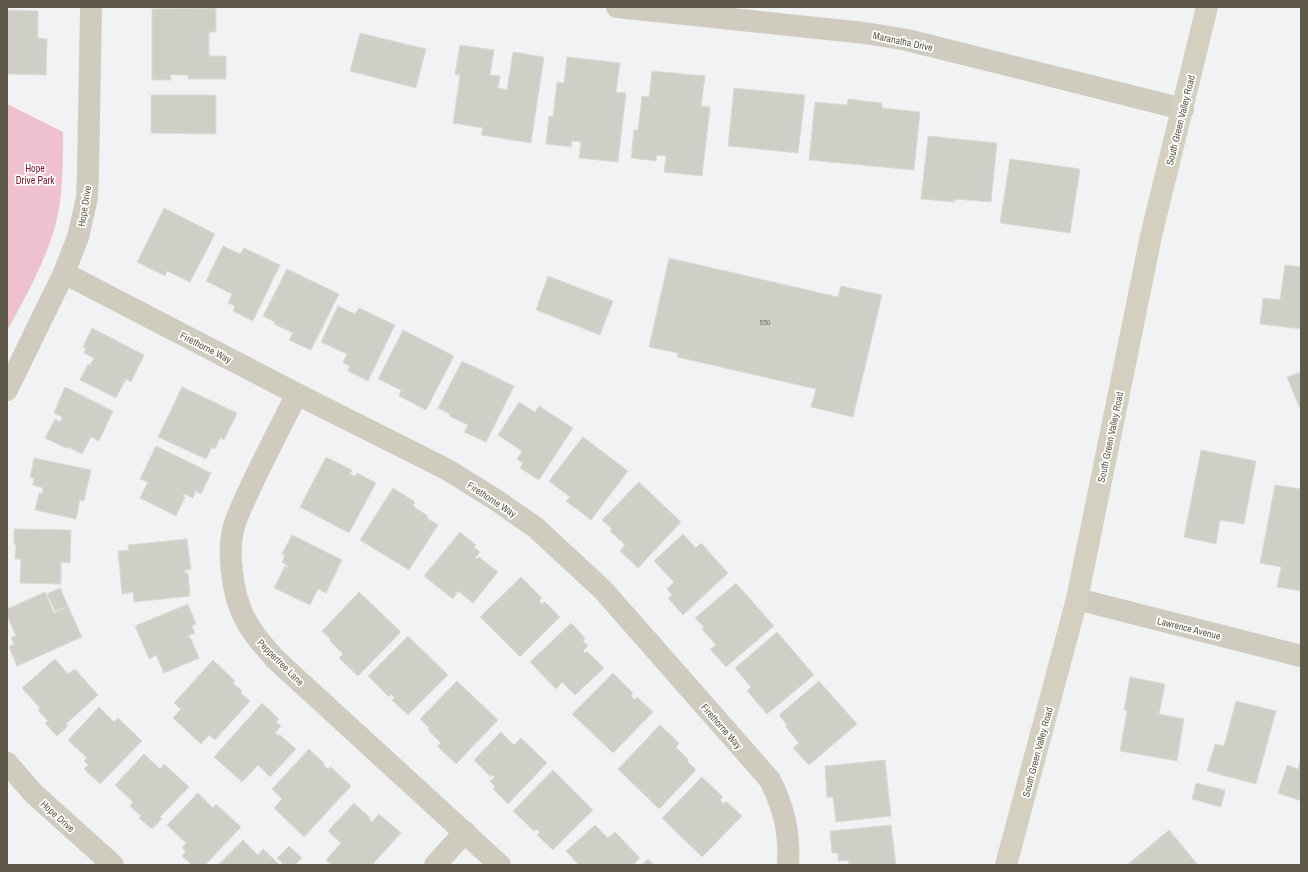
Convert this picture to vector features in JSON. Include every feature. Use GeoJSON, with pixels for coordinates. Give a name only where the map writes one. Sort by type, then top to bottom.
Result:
{"type":"FeatureCollection","features":[{"type":"Feature","properties":{"kind":"main road","name":"South Green Valley Road"},"geometry":{"type":"LineString","coordinates":[[1006,865],[1077,599],[1151,236],[1207,7]]}},
{"type":"Feature","properties":{"kind":"street","name":"Hope Drive"},"geometry":{"type":"LineString","coordinates":[[7,390],[64,273],[78,238],[87,198],[91,7]]}},
{"type":"Feature","properties":{"kind":"street","name":"Maranatha Drive"},"geometry":{"type":"LineString","coordinates":[[617,7],[712,12],[907,40],[1183,109]]}},
{"type":"Feature","properties":{"kind":"street","name":"Firethorne Way"},"geometry":{"type":"LineString","coordinates":[[64,273],[297,394],[448,470],[496,500],[535,527],[603,590],[770,780],[780,799],[788,834],[788,865]]}},
{"type":"Feature","properties":{"kind":"street","name":"Peppertree Lane"},"geometry":{"type":"LineString","coordinates":[[297,394],[262,463],[234,526],[231,546],[232,572],[243,615],[256,636],[275,659],[500,865]]}},
{"type":"Feature","properties":{"kind":"street","name":"Lawrence Avenue"},"geometry":{"type":"LineString","coordinates":[[1077,599],[1301,656]]}},
{"type":"Feature","properties":{"kind":"street","name":"Hope Drive"},"geometry":{"type":"LineString","coordinates":[[7,763],[16,775],[38,798],[113,865]]}},
{"type":"Feature","properties":{"kind":"street"},"geometry":{"type":"LineString","coordinates":[[435,865],[465,832]]}},
{"type":"Feature","properties":{"kind":"green space","name":"Hope Drive Park"},"geometry":{"type":"Polygon","coordinates":[[[7,104],[63,132],[63,161],[59,209],[51,240],[38,272],[7,331],[7,104]]]}},
{"type":"Feature","properties":{"kind":"building"},"geometry":{"type":"Polygon","coordinates":[[[216,8],[216,32],[209,32],[209,56],[226,56],[226,79],[188,79],[188,75],[170,75],[171,80],[152,80],[152,9],[216,8]]]}},
{"type":"Feature","properties":{"kind":"building"},"geometry":{"type":"Polygon","coordinates":[[[7,10],[38,11],[38,38],[47,39],[46,75],[7,74],[7,10]]]}},
{"type":"Feature","properties":{"kind":"building"},"geometry":{"type":"Polygon","coordinates":[[[360,33],[426,49],[416,88],[350,71],[360,33]]]}},
{"type":"Feature","properties":{"kind":"building"},"geometry":{"type":"Polygon","coordinates":[[[460,45],[494,50],[490,75],[500,76],[498,88],[507,90],[513,52],[544,57],[531,143],[481,135],[483,128],[453,123],[460,75],[455,74],[460,45]]]}},
{"type":"Feature","properties":{"kind":"building"},"geometry":{"type":"Polygon","coordinates":[[[567,57],[620,63],[616,92],[626,93],[618,162],[579,158],[581,142],[572,141],[571,147],[546,144],[549,116],[553,117],[557,82],[564,83],[567,57]]]}},
{"type":"Feature","properties":{"kind":"building"},"geometry":{"type":"Polygon","coordinates":[[[652,71],[705,76],[701,106],[710,107],[702,176],[664,172],[666,156],[657,155],[656,161],[631,158],[634,130],[638,130],[642,96],[649,97],[652,71]]]}},
{"type":"Feature","properties":{"kind":"building"},"geometry":{"type":"Polygon","coordinates":[[[734,88],[805,95],[798,153],[728,146],[734,88]]]}},
{"type":"Feature","properties":{"kind":"building"},"geometry":{"type":"Polygon","coordinates":[[[151,95],[216,95],[216,134],[151,133],[151,95]]]}},
{"type":"Feature","properties":{"kind":"building"},"geometry":{"type":"Polygon","coordinates":[[[848,99],[882,103],[882,108],[920,112],[914,170],[809,160],[815,102],[847,105],[848,99]]]}},
{"type":"Feature","properties":{"kind":"building"},"geometry":{"type":"Polygon","coordinates":[[[928,136],[997,143],[991,202],[955,199],[955,202],[921,199],[928,136]]]}},
{"type":"Feature","properties":{"kind":"building"},"geometry":{"type":"Polygon","coordinates":[[[1010,159],[1080,169],[1070,233],[1000,223],[1010,159]]]}},
{"type":"Feature","properties":{"kind":"building"},"geometry":{"type":"Polygon","coordinates":[[[164,208],[215,234],[190,282],[167,271],[165,276],[137,262],[164,208]]]}},
{"type":"Feature","properties":{"kind":"building"},"geometry":{"type":"Polygon","coordinates":[[[223,246],[240,254],[244,248],[280,265],[253,321],[233,311],[235,306],[228,303],[232,294],[206,281],[223,246]]]}},
{"type":"Feature","properties":{"kind":"building"},"geometry":{"type":"Polygon","coordinates":[[[669,258],[838,297],[841,286],[882,295],[853,417],[811,407],[816,389],[677,357],[678,353],[649,347],[669,258]]]}},
{"type":"Feature","properties":{"kind":"building"},"geometry":{"type":"Polygon","coordinates":[[[1285,265],[1301,267],[1301,329],[1260,324],[1263,298],[1280,300],[1285,265]]]}},
{"type":"Feature","properties":{"kind":"building"},"geometry":{"type":"Polygon","coordinates":[[[287,269],[339,294],[311,350],[289,340],[293,333],[274,324],[275,322],[263,316],[287,269]]]}},
{"type":"Feature","properties":{"kind":"building"},"geometry":{"type":"Polygon","coordinates":[[[548,276],[613,301],[600,335],[536,310],[548,276]]]}},
{"type":"Feature","properties":{"kind":"building"},"geometry":{"type":"Polygon","coordinates":[[[338,306],[355,314],[359,308],[395,325],[368,381],[348,371],[350,366],[343,363],[347,354],[321,342],[338,306]]]}},
{"type":"Feature","properties":{"kind":"building"},"geometry":{"type":"Polygon","coordinates":[[[92,328],[144,355],[131,382],[126,379],[116,398],[80,380],[88,364],[90,365],[94,358],[84,353],[86,348],[83,347],[92,328]]]}},
{"type":"Feature","properties":{"kind":"building"},"geometry":{"type":"Polygon","coordinates":[[[403,330],[454,356],[426,410],[399,396],[401,390],[378,379],[403,330]]]}},
{"type":"Feature","properties":{"kind":"building"},"geometry":{"type":"Polygon","coordinates":[[[462,361],[514,386],[486,442],[464,432],[468,425],[449,416],[450,414],[438,408],[462,361]]]}},
{"type":"Feature","properties":{"kind":"building"},"geometry":{"type":"Polygon","coordinates":[[[1301,372],[1301,411],[1287,377],[1301,372]]]}},
{"type":"Feature","properties":{"kind":"building"},"geometry":{"type":"Polygon","coordinates":[[[65,387],[113,411],[99,441],[91,437],[82,454],[45,438],[55,419],[60,422],[62,417],[54,413],[65,387]]]}},
{"type":"Feature","properties":{"kind":"building"},"geometry":{"type":"Polygon","coordinates":[[[182,387],[237,413],[224,440],[220,438],[215,449],[212,447],[206,459],[158,437],[182,387]]]}},
{"type":"Feature","properties":{"kind":"building"},"geometry":{"type":"Polygon","coordinates":[[[519,402],[535,412],[539,406],[573,428],[539,480],[520,468],[523,463],[517,459],[522,451],[498,435],[519,402]]]}},
{"type":"Feature","properties":{"kind":"building"},"geometry":{"type":"Polygon","coordinates":[[[583,437],[628,471],[591,520],[566,501],[570,497],[549,481],[583,437]]]}},
{"type":"Feature","properties":{"kind":"building"},"geometry":{"type":"Polygon","coordinates":[[[156,446],[211,473],[201,494],[196,491],[193,498],[184,494],[183,496],[185,497],[176,516],[140,498],[148,482],[140,479],[156,446]]]}},
{"type":"Feature","properties":{"kind":"building"},"geometry":{"type":"Polygon","coordinates":[[[1201,450],[1256,461],[1244,524],[1220,520],[1216,544],[1184,537],[1201,450]]]}},
{"type":"Feature","properties":{"kind":"building"},"geometry":{"type":"Polygon","coordinates":[[[326,457],[352,470],[350,474],[355,476],[357,473],[376,483],[349,533],[300,507],[326,457]]]}},
{"type":"Feature","properties":{"kind":"building"},"geometry":{"type":"Polygon","coordinates":[[[34,458],[91,470],[84,501],[80,500],[76,519],[35,510],[39,493],[42,494],[43,488],[33,485],[34,478],[30,478],[34,458]]]}},
{"type":"Feature","properties":{"kind":"building"},"geometry":{"type":"Polygon","coordinates":[[[639,482],[681,522],[638,568],[620,551],[625,545],[610,531],[612,529],[602,520],[639,482]]]}},
{"type":"Feature","properties":{"kind":"building"},"geometry":{"type":"Polygon","coordinates":[[[1275,485],[1301,489],[1301,591],[1277,587],[1281,567],[1260,563],[1275,485]]]}},
{"type":"Feature","properties":{"kind":"building"},"geometry":{"type":"Polygon","coordinates":[[[393,488],[415,502],[413,506],[438,525],[409,570],[360,540],[393,488]]]}},
{"type":"Feature","properties":{"kind":"building"},"geometry":{"type":"Polygon","coordinates":[[[14,529],[71,530],[70,563],[61,562],[61,584],[20,583],[21,559],[15,559],[16,544],[14,545],[14,529]]]}},
{"type":"Feature","properties":{"kind":"building"},"geometry":{"type":"Polygon","coordinates":[[[460,532],[476,545],[474,547],[480,552],[475,558],[477,559],[479,557],[498,572],[473,603],[458,591],[453,599],[424,576],[460,532]]]}},
{"type":"Feature","properties":{"kind":"building"},"geometry":{"type":"Polygon","coordinates":[[[683,534],[696,548],[701,543],[728,573],[683,615],[668,598],[672,595],[667,589],[674,582],[654,561],[683,534]]]}},
{"type":"Feature","properties":{"kind":"building"},"geometry":{"type":"Polygon","coordinates":[[[292,535],[342,560],[326,593],[318,589],[310,605],[274,588],[285,566],[288,568],[288,566],[282,562],[285,555],[282,554],[292,535]]]}},
{"type":"Feature","properties":{"kind":"building"},"geometry":{"type":"Polygon","coordinates":[[[187,539],[191,570],[185,570],[185,573],[188,573],[190,596],[134,602],[133,592],[122,594],[118,551],[129,550],[128,545],[187,539]]]}},
{"type":"Feature","properties":{"kind":"building"},"geometry":{"type":"Polygon","coordinates":[[[521,577],[542,598],[539,601],[542,604],[545,602],[560,617],[520,657],[480,617],[521,577]]]}},
{"type":"Feature","properties":{"kind":"building"},"geometry":{"type":"Polygon","coordinates":[[[736,583],[774,626],[726,667],[710,649],[716,645],[702,629],[704,627],[695,618],[736,583]]]}},
{"type":"Feature","properties":{"kind":"building"},"geometry":{"type":"Polygon","coordinates":[[[60,588],[68,606],[55,611],[47,594],[60,588]]]}},
{"type":"Feature","properties":{"kind":"building"},"geometry":{"type":"Polygon","coordinates":[[[45,592],[54,613],[68,606],[82,637],[17,666],[9,647],[14,644],[11,638],[16,636],[7,615],[7,609],[45,592]]]}},
{"type":"Feature","properties":{"kind":"building"},"geometry":{"type":"Polygon","coordinates":[[[359,592],[401,632],[358,676],[339,658],[343,654],[322,631],[359,592]]]}},
{"type":"Feature","properties":{"kind":"building"},"geometry":{"type":"Polygon","coordinates":[[[188,604],[196,624],[192,626],[195,633],[188,636],[189,638],[190,637],[199,658],[164,673],[156,655],[149,659],[135,626],[188,604]]]}},
{"type":"Feature","properties":{"kind":"building"},"geometry":{"type":"Polygon","coordinates":[[[571,623],[585,638],[583,641],[588,646],[583,651],[585,653],[587,651],[604,668],[575,695],[562,682],[556,689],[530,662],[571,623]]]}},
{"type":"Feature","properties":{"kind":"building"},"geometry":{"type":"Polygon","coordinates":[[[777,632],[814,675],[767,714],[747,691],[751,687],[735,668],[777,632]]]}},
{"type":"Feature","properties":{"kind":"building"},"geometry":{"type":"Polygon","coordinates":[[[408,636],[448,675],[408,715],[392,700],[395,698],[391,694],[389,697],[368,676],[408,636]]]}},
{"type":"Feature","properties":{"kind":"building"},"geometry":{"type":"Polygon","coordinates":[[[55,659],[68,674],[75,669],[98,695],[66,724],[68,726],[57,736],[45,723],[48,721],[38,710],[40,708],[22,688],[55,659]]]}},
{"type":"Feature","properties":{"kind":"building"},"geometry":{"type":"Polygon","coordinates":[[[213,660],[235,681],[233,683],[250,701],[215,740],[209,735],[201,744],[173,718],[181,709],[174,703],[213,660]]]}},
{"type":"Feature","properties":{"kind":"building"},"geometry":{"type":"Polygon","coordinates":[[[613,673],[633,693],[631,696],[635,700],[637,697],[653,712],[613,753],[572,714],[613,673]]]}},
{"type":"Feature","properties":{"kind":"building"},"geometry":{"type":"Polygon","coordinates":[[[1130,677],[1165,684],[1159,714],[1184,719],[1177,761],[1120,751],[1127,711],[1124,710],[1130,677]]]}},
{"type":"Feature","properties":{"kind":"building"},"geometry":{"type":"Polygon","coordinates":[[[457,681],[498,720],[456,764],[437,746],[441,743],[428,730],[429,728],[420,719],[457,681]]]}},
{"type":"Feature","properties":{"kind":"building"},"geometry":{"type":"Polygon","coordinates":[[[819,681],[857,724],[809,765],[793,748],[799,743],[785,726],[787,725],[779,715],[819,681]]]}},
{"type":"Feature","properties":{"kind":"building"},"geometry":{"type":"Polygon","coordinates":[[[1236,701],[1276,711],[1256,784],[1207,771],[1215,744],[1224,746],[1236,701]]]}},
{"type":"Feature","properties":{"kind":"building"},"geometry":{"type":"Polygon","coordinates":[[[262,703],[279,719],[276,722],[281,726],[275,733],[279,736],[279,734],[296,749],[270,777],[258,765],[242,782],[214,757],[262,703]]]}},
{"type":"Feature","properties":{"kind":"building"},"geometry":{"type":"Polygon","coordinates":[[[99,707],[114,722],[118,718],[142,741],[100,784],[84,769],[88,765],[84,761],[87,758],[68,740],[99,707]]]}},
{"type":"Feature","properties":{"kind":"building"},"geometry":{"type":"Polygon","coordinates":[[[660,725],[679,743],[676,747],[689,760],[687,761],[696,770],[659,809],[618,769],[660,725]]]}},
{"type":"Feature","properties":{"kind":"building"},"geometry":{"type":"Polygon","coordinates":[[[501,732],[514,745],[521,738],[547,763],[508,804],[493,789],[495,787],[490,781],[495,777],[493,775],[491,777],[474,760],[501,732]]]}},
{"type":"Feature","properties":{"kind":"building"},"geometry":{"type":"Polygon","coordinates":[[[309,749],[325,764],[323,765],[328,769],[331,767],[351,786],[304,837],[274,808],[282,799],[272,789],[309,749]]]}},
{"type":"Feature","properties":{"kind":"building"},"geometry":{"type":"Polygon","coordinates":[[[144,754],[160,769],[164,764],[189,787],[160,817],[162,819],[152,829],[139,818],[141,816],[130,806],[133,802],[115,785],[144,754]]]}},
{"type":"Feature","properties":{"kind":"building"},"geometry":{"type":"Polygon","coordinates":[[[1301,758],[1301,801],[1278,793],[1287,765],[1298,769],[1301,758]]]}},
{"type":"Feature","properties":{"kind":"building"},"geometry":{"type":"Polygon","coordinates":[[[885,760],[891,816],[836,822],[833,797],[827,797],[825,766],[885,760]]]}},
{"type":"Feature","properties":{"kind":"building"},"geometry":{"type":"Polygon","coordinates":[[[553,770],[593,810],[553,850],[537,835],[540,832],[536,829],[534,831],[513,811],[553,770]]]}},
{"type":"Feature","properties":{"kind":"building"},"geometry":{"type":"Polygon","coordinates":[[[702,777],[723,797],[720,800],[724,804],[726,801],[742,816],[702,857],[662,818],[702,777]]]}},
{"type":"Feature","properties":{"kind":"building"},"geometry":{"type":"Polygon","coordinates":[[[1196,783],[1225,790],[1221,807],[1192,799],[1196,783]]]}},
{"type":"Feature","properties":{"kind":"building"},"geometry":{"type":"Polygon","coordinates":[[[198,793],[213,808],[216,804],[241,827],[205,865],[192,865],[182,856],[186,851],[182,848],[186,843],[167,825],[198,793]]]}},
{"type":"Feature","properties":{"kind":"building"},"geometry":{"type":"Polygon","coordinates":[[[354,803],[370,818],[369,819],[372,822],[379,814],[401,833],[372,865],[332,865],[326,860],[341,843],[328,831],[354,803]]]}},
{"type":"Feature","properties":{"kind":"building"},"geometry":{"type":"Polygon","coordinates":[[[595,825],[608,838],[615,832],[640,858],[633,865],[579,865],[566,851],[595,825]]]}},
{"type":"Feature","properties":{"kind":"building"},"geometry":{"type":"Polygon","coordinates":[[[891,825],[896,865],[849,865],[848,860],[838,861],[838,853],[832,853],[830,831],[891,825]]]}},
{"type":"Feature","properties":{"kind":"building"},"geometry":{"type":"Polygon","coordinates":[[[1169,830],[1198,865],[1127,865],[1169,830]]]}},
{"type":"Feature","properties":{"kind":"building"},"geometry":{"type":"Polygon","coordinates":[[[243,840],[258,855],[263,849],[280,865],[218,865],[243,840]]]}},
{"type":"Feature","properties":{"kind":"building"},"geometry":{"type":"Polygon","coordinates":[[[289,846],[302,858],[295,865],[284,865],[277,858],[289,846]]]}},
{"type":"Feature","properties":{"kind":"building"},"geometry":{"type":"Polygon","coordinates":[[[648,859],[654,865],[642,865],[648,859]]]}}]}
